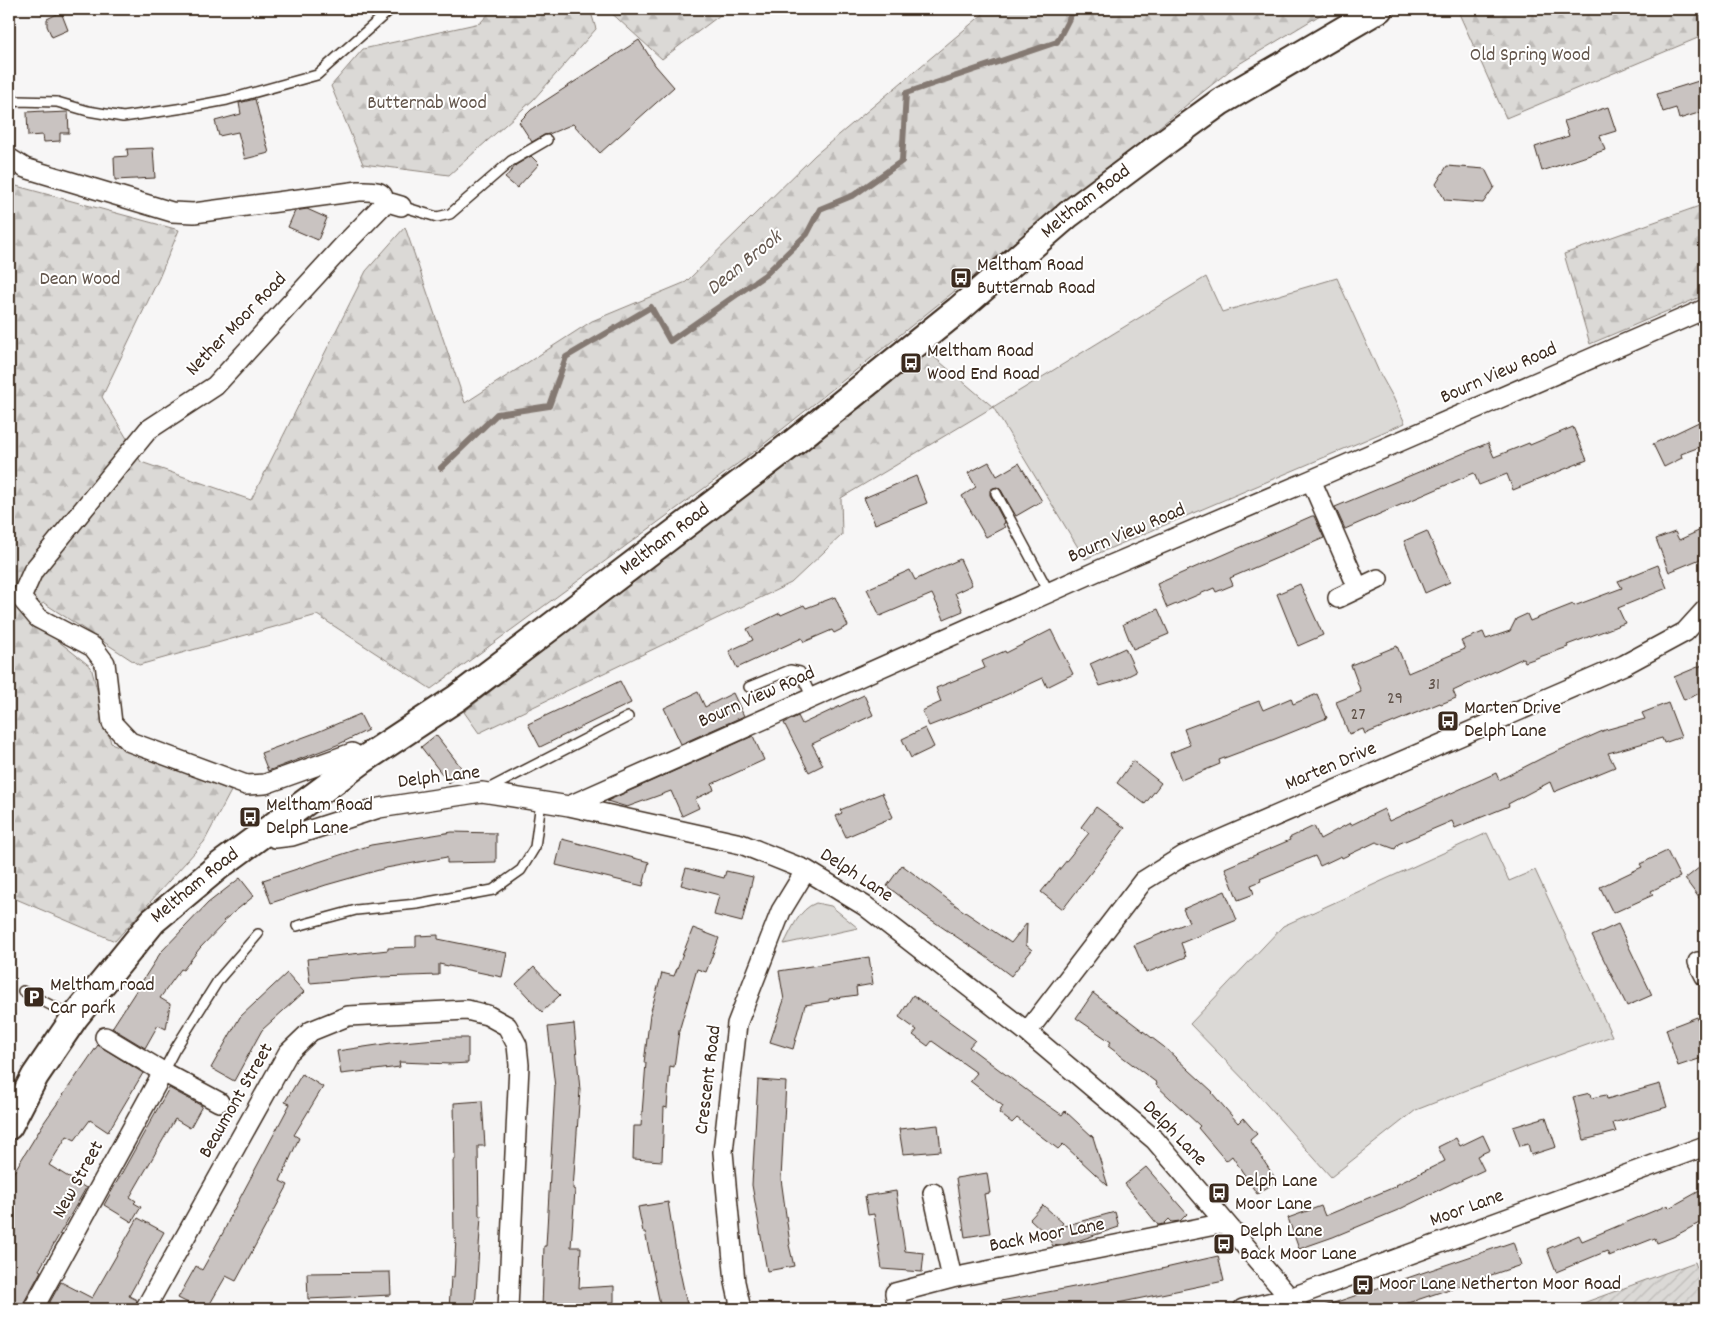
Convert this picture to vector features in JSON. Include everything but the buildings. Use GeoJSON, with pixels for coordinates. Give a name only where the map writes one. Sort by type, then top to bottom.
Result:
{"type":"FeatureCollection","features":[{"type":"Feature","properties":{"kind":"main road","name":"Meltham Road"},"geometry":{"type":"LineString","coordinates":[[9,1123],[35,1076],[75,1017],[153,921],[219,866],[363,760],[457,698],[793,443],[958,310],[1069,214],[1220,102],[1379,9]]}},
{"type":"Feature","properties":{"kind":"street"},"geometry":{"type":"LineString","coordinates":[[9,158],[25,168],[138,204],[172,212],[194,213],[359,191],[380,193],[392,204]]}},
{"type":"Feature","properties":{"kind":"street","name":"Nether Moor Road"},"geometry":{"type":"LineString","coordinates":[[363,760],[352,753],[265,784],[246,785],[130,742],[112,723],[106,663],[93,647],[38,618],[21,598],[33,571],[148,430],[215,386],[380,207],[392,204]]}},
{"type":"Feature","properties":{"kind":"street","name":"Bourn View Road"},"geometry":{"type":"LineString","coordinates":[[569,806],[1049,592],[1705,308]]}},
{"type":"Feature","properties":{"kind":"street"},"geometry":{"type":"LineString","coordinates":[[1311,480],[1358,588]]}},
{"type":"Feature","properties":{"kind":"street"},"geometry":{"type":"LineString","coordinates":[[1338,598],[1378,579]]}},
{"type":"Feature","properties":{"kind":"street","name":"Marten Drive"},"geometry":{"type":"LineString","coordinates":[[1027,1032],[1143,881],[1183,856],[1624,664],[1685,632],[1705,610]]}},
{"type":"Feature","properties":{"kind":"street","name":"Delph Lane"},"geometry":{"type":"LineString","coordinates":[[266,831],[275,838],[292,836],[379,808],[482,792],[569,806],[741,844],[806,870],[865,906],[1027,1032],[1154,1140],[1294,1304]]}},
{"type":"Feature","properties":{"kind":"street","name":"Crescent Road"},"geometry":{"type":"LineString","coordinates":[[740,1309],[734,1282],[723,1152],[737,1024],[781,911],[806,870]]}},
{"type":"Feature","properties":{"kind":"street","name":"Beaumont Street"},"geometry":{"type":"LineString","coordinates":[[145,1309],[288,1053],[312,1032],[348,1016],[467,1010],[487,1015],[507,1026],[516,1045],[519,1065],[508,1309]]}},
{"type":"Feature","properties":{"kind":"street"},"geometry":{"type":"LineString","coordinates":[[105,1037],[163,1072],[219,1102]]}},
{"type":"Feature","properties":{"kind":"street","name":"New Street"},"geometry":{"type":"LineString","coordinates":[[33,1309],[163,1072]]}},
{"type":"Feature","properties":{"kind":"street","name":"Moor Lane"},"geometry":{"type":"LineString","coordinates":[[1243,1309],[1294,1304],[1705,1146]]}},
{"type":"Feature","properties":{"kind":"street"},"geometry":{"type":"LineString","coordinates":[[933,1193],[952,1278]]}},
{"type":"Feature","properties":{"kind":"street","name":"Back Moor Lane"},"geometry":{"type":"LineString","coordinates":[[898,1309],[895,1293],[952,1278],[1225,1223]]}},
{"type":"Feature","properties":{"kind":"lane"},"geometry":{"type":"LineString","coordinates":[[9,105],[17,101],[56,102],[88,111],[123,116],[227,100],[317,75],[392,9]]}},
{"type":"Feature","properties":{"kind":"lane"},"geometry":{"type":"LineString","coordinates":[[392,204],[437,217],[450,214],[511,161],[548,140]]}},
{"type":"Feature","properties":{"kind":"lane"},"geometry":{"type":"LineString","coordinates":[[996,493],[1049,592]]}},
{"type":"Feature","properties":{"kind":"lane"},"geometry":{"type":"LineString","coordinates":[[749,687],[790,670],[800,672],[812,698]]}},
{"type":"Feature","properties":{"kind":"lane"},"geometry":{"type":"LineString","coordinates":[[482,792],[628,717]]}},
{"type":"Feature","properties":{"kind":"lane"},"geometry":{"type":"LineString","coordinates":[[297,926],[356,910],[417,904],[493,890],[521,870],[535,847],[541,802]]}},
{"type":"Feature","properties":{"kind":"lane"},"geometry":{"type":"LineString","coordinates":[[163,1072],[175,1049],[219,979],[258,934]]}},
{"type":"Feature","properties":{"kind":"lane"},"geometry":{"type":"LineString","coordinates":[[23,991],[75,1017]]}},
{"type":"Feature","properties":{"kind":"green space","name":"Butternab Wood"},"geometry":{"type":"Polygon","coordinates":[[[493,9],[590,9],[596,29],[533,100],[449,175],[363,164],[331,86],[363,49],[480,23],[493,9]]]}},
{"type":"Feature","properties":{"kind":"green space"},"geometry":{"type":"Polygon","coordinates":[[[607,9],[728,9],[662,59],[607,9]]]}},
{"type":"Feature","properties":{"kind":"green space","name":"Dean Wood"},"geometry":{"type":"Polygon","coordinates":[[[989,9],[1330,9],[1234,67],[759,448],[431,689],[317,615],[139,665],[44,603],[23,613],[91,667],[111,743],[231,791],[204,842],[115,941],[9,896],[9,184],[179,230],[159,278],[102,397],[141,462],[251,500],[366,271],[405,227],[465,403],[592,321],[686,282],[815,155],[989,9]]]}},
{"type":"Feature","properties":{"kind":"green space","name":"Old Spring Wood"},"geometry":{"type":"Polygon","coordinates":[[[1457,9],[1705,9],[1705,35],[1506,118],[1457,9]]]}},
{"type":"Feature","properties":{"kind":"green space"},"geometry":{"type":"Polygon","coordinates":[[[1705,204],[1705,295],[1590,344],[1564,254],[1705,204]]]}},
{"type":"Feature","properties":{"kind":"green space"},"geometry":{"type":"Polygon","coordinates":[[[1206,277],[1222,312],[1337,278],[1379,372],[1405,423],[1085,559],[993,407],[1206,277]]]}},
{"type":"Feature","properties":{"kind":"green space"},"geometry":{"type":"Polygon","coordinates":[[[927,351],[993,407],[841,498],[842,535],[791,583],[479,733],[464,712],[927,351]]]}},
{"type":"Feature","properties":{"kind":"green space"},"geometry":{"type":"Polygon","coordinates":[[[1487,833],[1509,881],[1535,870],[1612,1036],[1416,1110],[1331,1177],[1251,1087],[1190,1024],[1283,926],[1487,833]]]}},
{"type":"Feature","properties":{"kind":"green space"},"geometry":{"type":"Polygon","coordinates":[[[816,903],[831,906],[858,928],[784,944],[801,915],[816,903]]]}},
{"type":"Feature","properties":{"kind":"green space"},"geometry":{"type":"Polygon","coordinates":[[[1695,1262],[1705,1291],[1705,1309],[1567,1309],[1695,1262]]]}},
{"type":"Feature","properties":{"kind":"waterway","name":"Dean Brook"},"geometry":{"type":"LineString","coordinates":[[441,468],[497,414],[549,406],[566,357],[651,307],[670,341],[765,275],[807,234],[820,209],[854,195],[902,161],[906,93],[1057,42],[1074,9]]}},
{"type":"Feature","properties":{"kind":"place","name":"Meltham Road Butternab Road"},"geometry":{"type":"Point","coordinates":[961,278]}},
{"type":"Feature","properties":{"kind":"place","name":"Meltham Road Wood End Road"},"geometry":{"type":"Point","coordinates":[911,363]}},
{"type":"Feature","properties":{"kind":"place","name":"Marten Drive Delph Lane"},"geometry":{"type":"Point","coordinates":[1448,721]}},
{"type":"Feature","properties":{"kind":"place","name":"Meltham Road Delph Lane"},"geometry":{"type":"Point","coordinates":[250,817]}},
{"type":"Feature","properties":{"kind":"place","name":"Meltham road Car park"},"geometry":{"type":"Point","coordinates":[34,997]}},
{"type":"Feature","properties":{"kind":"place","name":"Delph Lane Moor Lane"},"geometry":{"type":"Point","coordinates":[1219,1193]}},
{"type":"Feature","properties":{"kind":"place","name":"Delph Lane Back Moor Lane"},"geometry":{"type":"Point","coordinates":[1224,1244]}},
{"type":"Feature","properties":{"kind":"place","name":"Moor Lane Netherton Moor Road"},"geometry":{"type":"Point","coordinates":[1363,1285]}}]}
